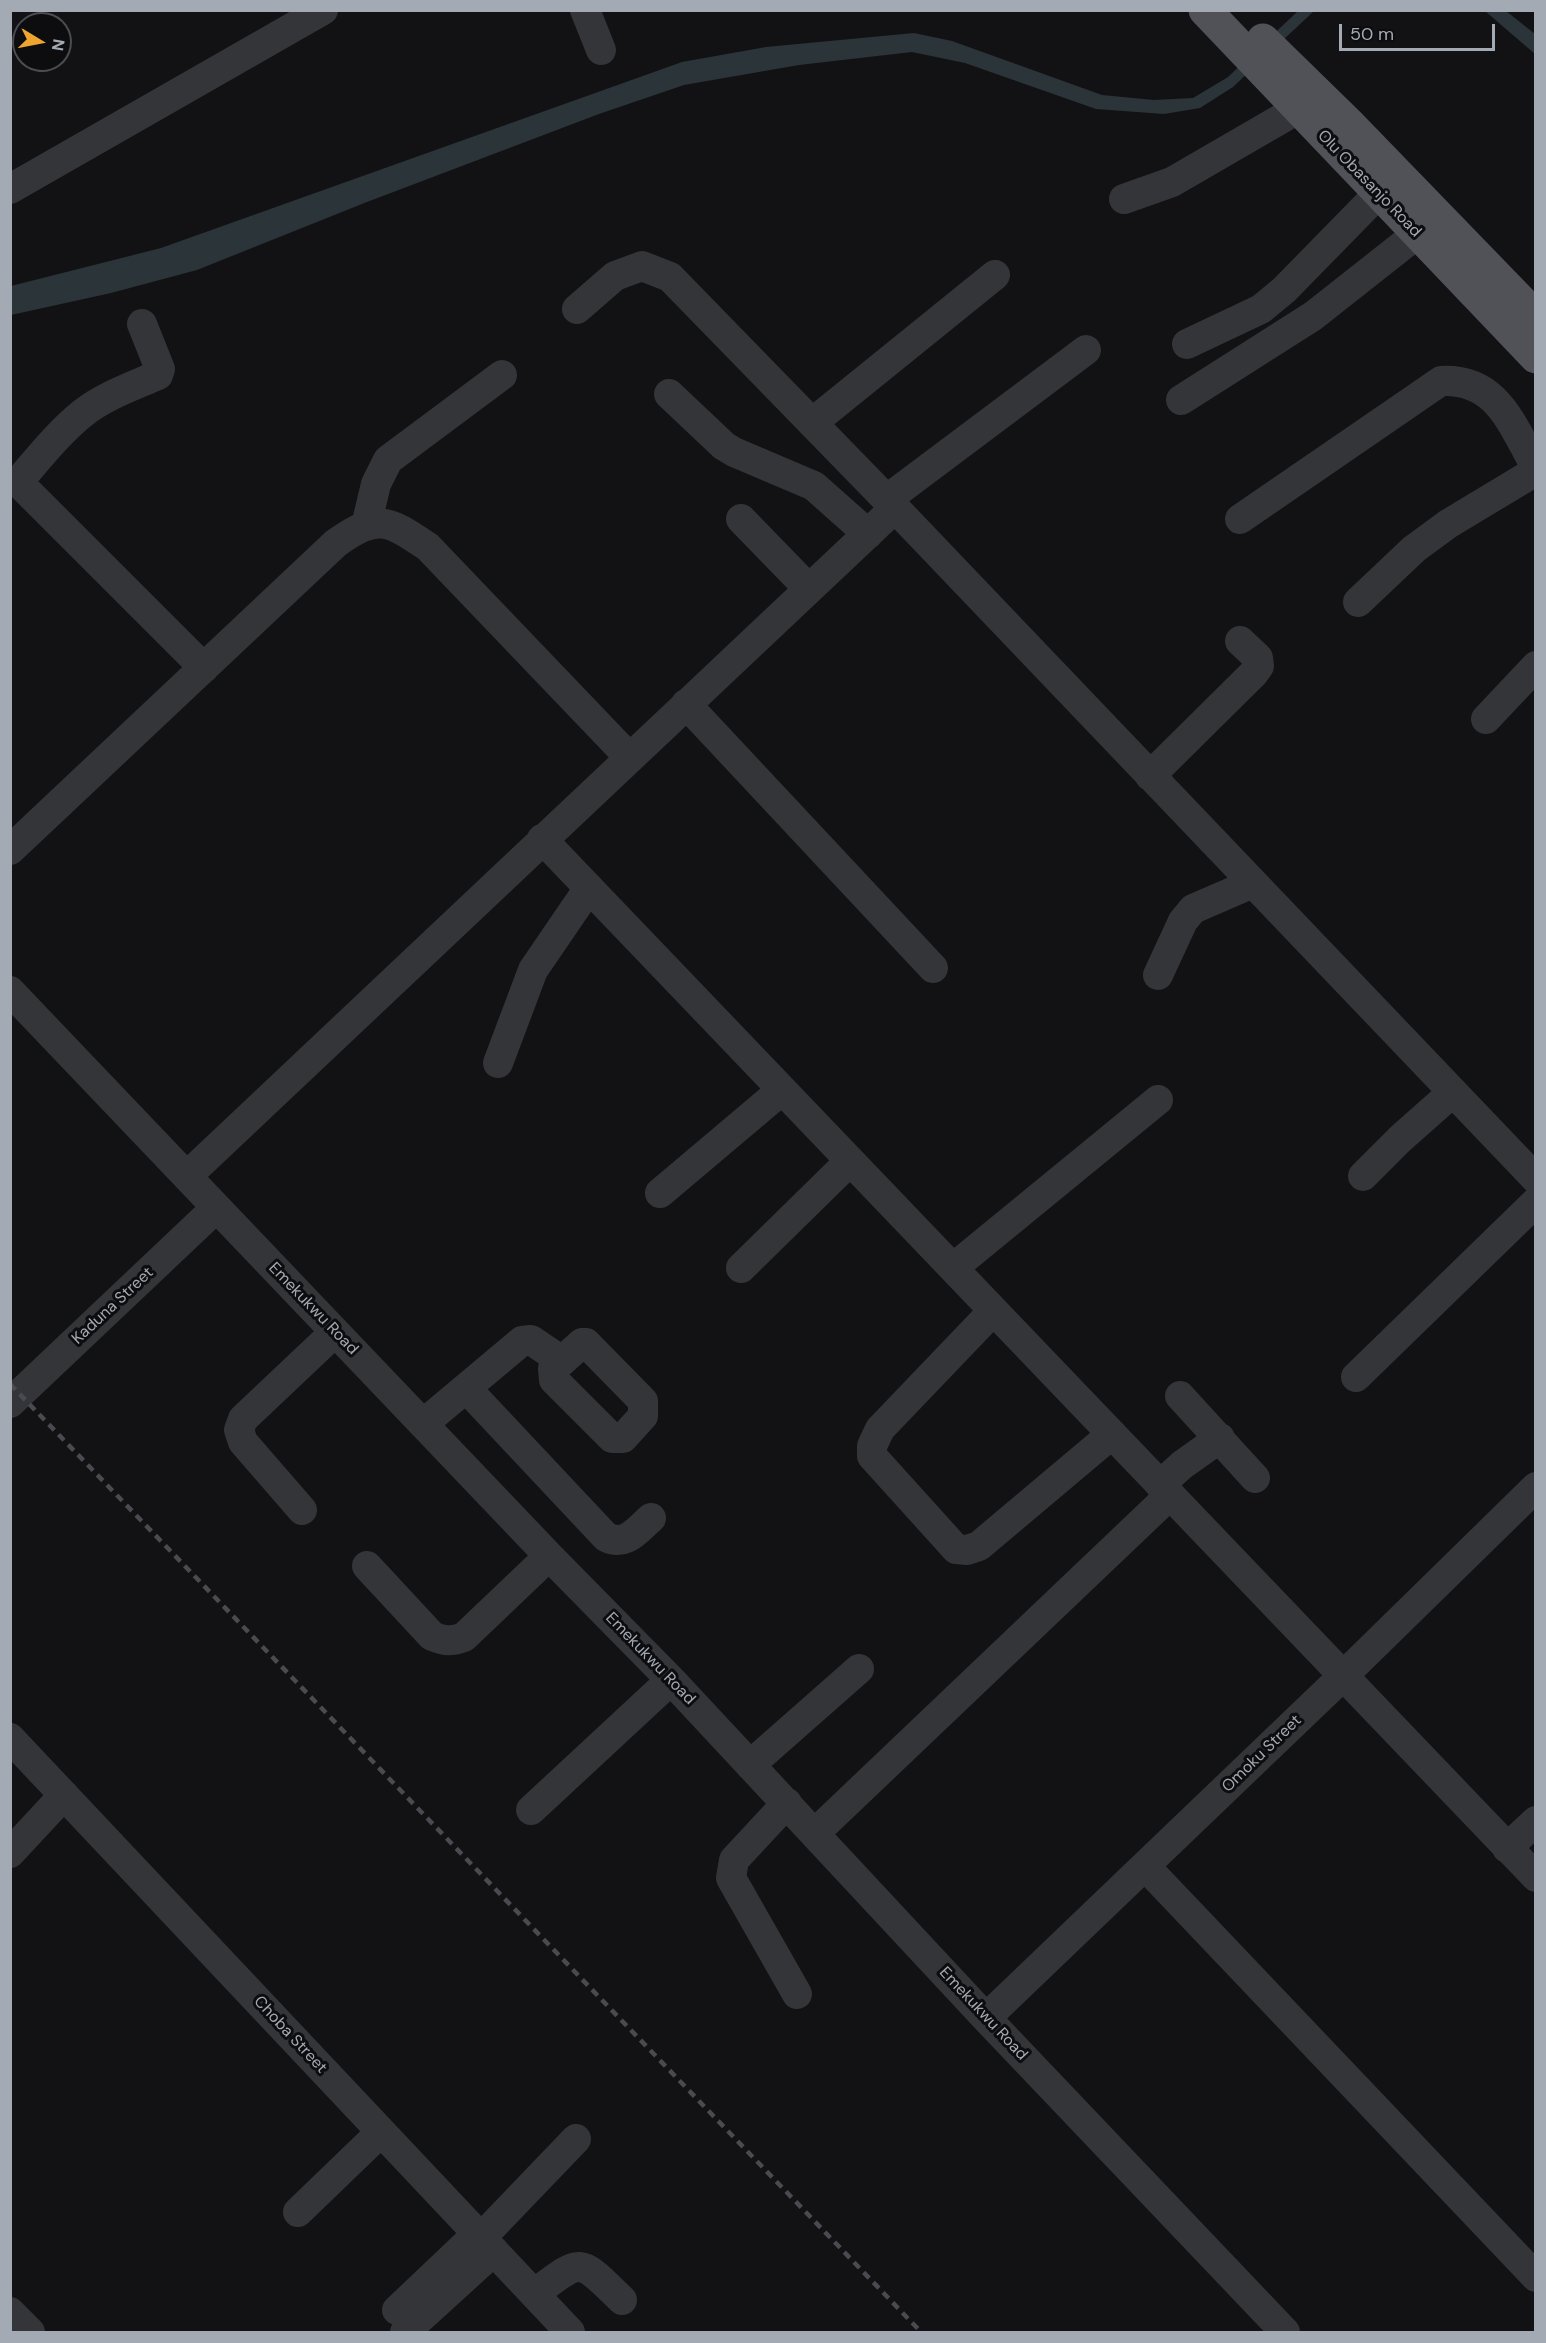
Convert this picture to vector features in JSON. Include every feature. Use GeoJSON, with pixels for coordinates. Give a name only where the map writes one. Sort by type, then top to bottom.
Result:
{"type":"FeatureCollection","features":[{"type":"Feature","properties":{"kind":"main road","name":"Olu Obasanjo Road"},"geometry":{"type":"LineString","coordinates":[[1205,10],[1248,40],[1283,77],[1348,123],[1535,314]]}},
{"type":"Feature","properties":{"kind":"main road","name":"Olu Obasanjo Road"},"geometry":{"type":"LineString","coordinates":[[1235,10],[1248,40]]}},
{"type":"Feature","properties":{"kind":"main road","name":"Olu Obasanjo Road"},"geometry":{"type":"LineString","coordinates":[[1283,77],[1298,110],[1536,357]]}},
{"type":"Feature","properties":{"kind":"street"},"geometry":{"type":"LineString","coordinates":[[10,189],[323,10]]}},
{"type":"Feature","properties":{"kind":"street"},"geometry":{"type":"LineString","coordinates":[[585,10],[602,50]]}},
{"type":"Feature","properties":{"kind":"street"},"geometry":{"type":"LineString","coordinates":[[1124,199],[1180,178],[1298,110]]}},
{"type":"Feature","properties":{"kind":"street"},"geometry":{"type":"LineString","coordinates":[[1187,344],[1261,309],[1284,290],[1378,194]]}},
{"type":"Feature","properties":{"kind":"street"},"geometry":{"type":"LineString","coordinates":[[1181,400],[1313,316],[1417,234]]}},
{"type":"Feature","properties":{"kind":"street"},"geometry":{"type":"LineString","coordinates":[[577,309],[615,276],[642,266],[669,277],[890,504],[1536,1179]]}},
{"type":"Feature","properties":{"kind":"street"},"geometry":{"type":"LineString","coordinates":[[812,423],[995,275]]}},
{"type":"Feature","properties":{"kind":"street"},"geometry":{"type":"LineString","coordinates":[[142,324],[160,369],[158,375],[108,397],[83,413],[17,481],[204,668]]}},
{"type":"Feature","properties":{"kind":"street"},"geometry":{"type":"LineString","coordinates":[[187,1176],[868,534],[890,504],[1086,350]]}},
{"type":"Feature","properties":{"kind":"street"},"geometry":{"type":"LineString","coordinates":[[366,526],[376,484],[388,460],[502,375]]}},
{"type":"Feature","properties":{"kind":"street"},"geometry":{"type":"LineString","coordinates":[[1240,519],[1441,381],[1454,380],[1477,387],[1496,400],[1514,425],[1536,469],[1414,549],[1358,602]]}},
{"type":"Feature","properties":{"kind":"street"},"geometry":{"type":"LineString","coordinates":[[669,394],[724,446],[814,486],[868,534]]}},
{"type":"Feature","properties":{"kind":"street"},"geometry":{"type":"LineString","coordinates":[[741,519],[809,589]]}},
{"type":"Feature","properties":{"kind":"street"},"geometry":{"type":"LineString","coordinates":[[10,850],[336,543],[358,527],[384,523],[400,528],[428,547],[629,757]]}},
{"type":"Feature","properties":{"kind":"street"},"geometry":{"type":"LineString","coordinates":[[1150,776],[1259,666],[1258,658],[1240,641]]}},
{"type":"Feature","properties":{"kind":"street"},"geometry":{"type":"LineString","coordinates":[[1486,719],[1536,666]]}},
{"type":"Feature","properties":{"kind":"street"},"geometry":{"type":"LineString","coordinates":[[686,704],[933,968]]}},
{"type":"Feature","properties":{"kind":"street"},"geometry":{"type":"LineString","coordinates":[[542,839],[1536,1877]]}},
{"type":"Feature","properties":{"kind":"street"},"geometry":{"type":"LineString","coordinates":[[1158,975],[1183,921],[1193,909],[1253,883]]}},
{"type":"Feature","properties":{"kind":"street"},"geometry":{"type":"LineString","coordinates":[[498,1063],[533,970],[590,888]]}},
{"type":"Feature","properties":{"kind":"street","name":"Emekukwu Road"},"geometry":{"type":"LineString","coordinates":[[10,991],[549,1556],[671,1680],[986,2018],[1285,2332]]}},
{"type":"Feature","properties":{"kind":"street"},"geometry":{"type":"LineString","coordinates":[[660,1193],[782,1090]]}},
{"type":"Feature","properties":{"kind":"street"},"geometry":{"type":"LineString","coordinates":[[1362,1176],[1453,1092]]}},
{"type":"Feature","properties":{"kind":"street"},"geometry":{"type":"LineString","coordinates":[[953,1268],[1158,1100]]}},
{"type":"Feature","properties":{"kind":"street"},"geometry":{"type":"LineString","coordinates":[[741,1268],[850,1161]]}},
{"type":"Feature","properties":{"kind":"street"},"geometry":{"type":"LineString","coordinates":[[1356,1377],[1536,1202]]}},
{"type":"Feature","properties":{"kind":"street","name":"Kaduna Street"},"geometry":{"type":"LineString","coordinates":[[10,1404],[216,1208]]}},
{"type":"Feature","properties":{"kind":"street"},"geometry":{"type":"LineString","coordinates":[[993,1311],[880,1429],[872,1446],[872,1456],[956,1549],[967,1550],[979,1546],[1112,1434]]}},
{"type":"Feature","properties":{"kind":"street"},"geometry":{"type":"LineString","coordinates":[[302,1510],[243,1442],[239,1430],[243,1419],[335,1332]]}},
{"type":"Feature","properties":{"kind":"street"},"geometry":{"type":"LineString","coordinates":[[423,1424],[522,1341],[531,1340],[562,1361]]}},
{"type":"Feature","properties":{"kind":"street"},"geometry":{"type":"LineString","coordinates":[[466,1388],[606,1537],[615,1541],[624,1540],[651,1518]]}},
{"type":"Feature","properties":{"kind":"street"},"geometry":{"type":"LineString","coordinates":[[1180,1396],[1255,1478]]}},
{"type":"Feature","properties":{"kind":"street"},"geometry":{"type":"LineString","coordinates":[[815,1833],[1165,1490],[1182,1465],[1220,1438]]}},
{"type":"Feature","properties":{"kind":"street","name":"Omoku Street"},"geometry":{"type":"LineString","coordinates":[[986,2018],[1344,1676],[1536,1487]]}},
{"type":"Feature","properties":{"kind":"street"},"geometry":{"type":"LineString","coordinates":[[367,1566],[432,1636],[445,1641],[454,1641],[464,1637],[549,1556]]}},
{"type":"Feature","properties":{"kind":"street"},"geometry":{"type":"LineString","coordinates":[[750,1765],[859,1669]]}},
{"type":"Feature","properties":{"kind":"street"},"geometry":{"type":"LineString","coordinates":[[531,1810],[671,1680]]}},
{"type":"Feature","properties":{"kind":"street","name":"Choba Street"},"geometry":{"type":"LineString","coordinates":[[10,1738],[570,2332]]}},
{"type":"Feature","properties":{"kind":"street"},"geometry":{"type":"LineString","coordinates":[[10,1853],[64,1796]]}},
{"type":"Feature","properties":{"kind":"street"},"geometry":{"type":"LineString","coordinates":[[787,1803],[734,1860],[731,1878],[797,1994]]}},
{"type":"Feature","properties":{"kind":"street"},"geometry":{"type":"LineString","coordinates":[[1507,1848],[1536,1821]]}},
{"type":"Feature","properties":{"kind":"street"},"geometry":{"type":"LineString","coordinates":[[1145,1866],[1536,2277]]}},
{"type":"Feature","properties":{"kind":"street"},"geometry":{"type":"LineString","coordinates":[[298,2212],[381,2132]]}},
{"type":"Feature","properties":{"kind":"street"},"geometry":{"type":"LineString","coordinates":[[401,2321],[484,2241],[576,2139]]}},
{"type":"Feature","properties":{"kind":"street"},"geometry":{"type":"LineString","coordinates":[[534,2294],[569,2268],[579,2266],[590,2268],[622,2300]]}},
{"type":"Feature","properties":{"kind":"street"},"geometry":{"type":"LineString","coordinates":[[10,2312],[30,2332]]}},
{"type":"Feature","properties":{"kind":"shaded area"},"geometry":{"type":"Polygon","coordinates":[[[1298,11],[1314,11],[1233,87],[1200,108],[1164,114],[1096,109],[965,63],[912,52],[799,65],[684,85],[599,114],[367,202],[197,270],[111,293],[11,315],[11,286],[161,248],[682,62],[766,47],[914,33],[952,41],[1102,95],[1154,100],[1193,98],[1228,77],[1298,11]]]}},
{"type":"Feature","properties":{"kind":"shaded area"},"geometry":{"type":"Polygon","coordinates":[[[1485,11],[1506,11],[1535,34],[1535,54],[1485,11]]]}},
{"type":"Feature","properties":{"kind":"railway"},"geometry":{"type":"LineString","coordinates":[[10,1384],[921,2332]]}}]}
